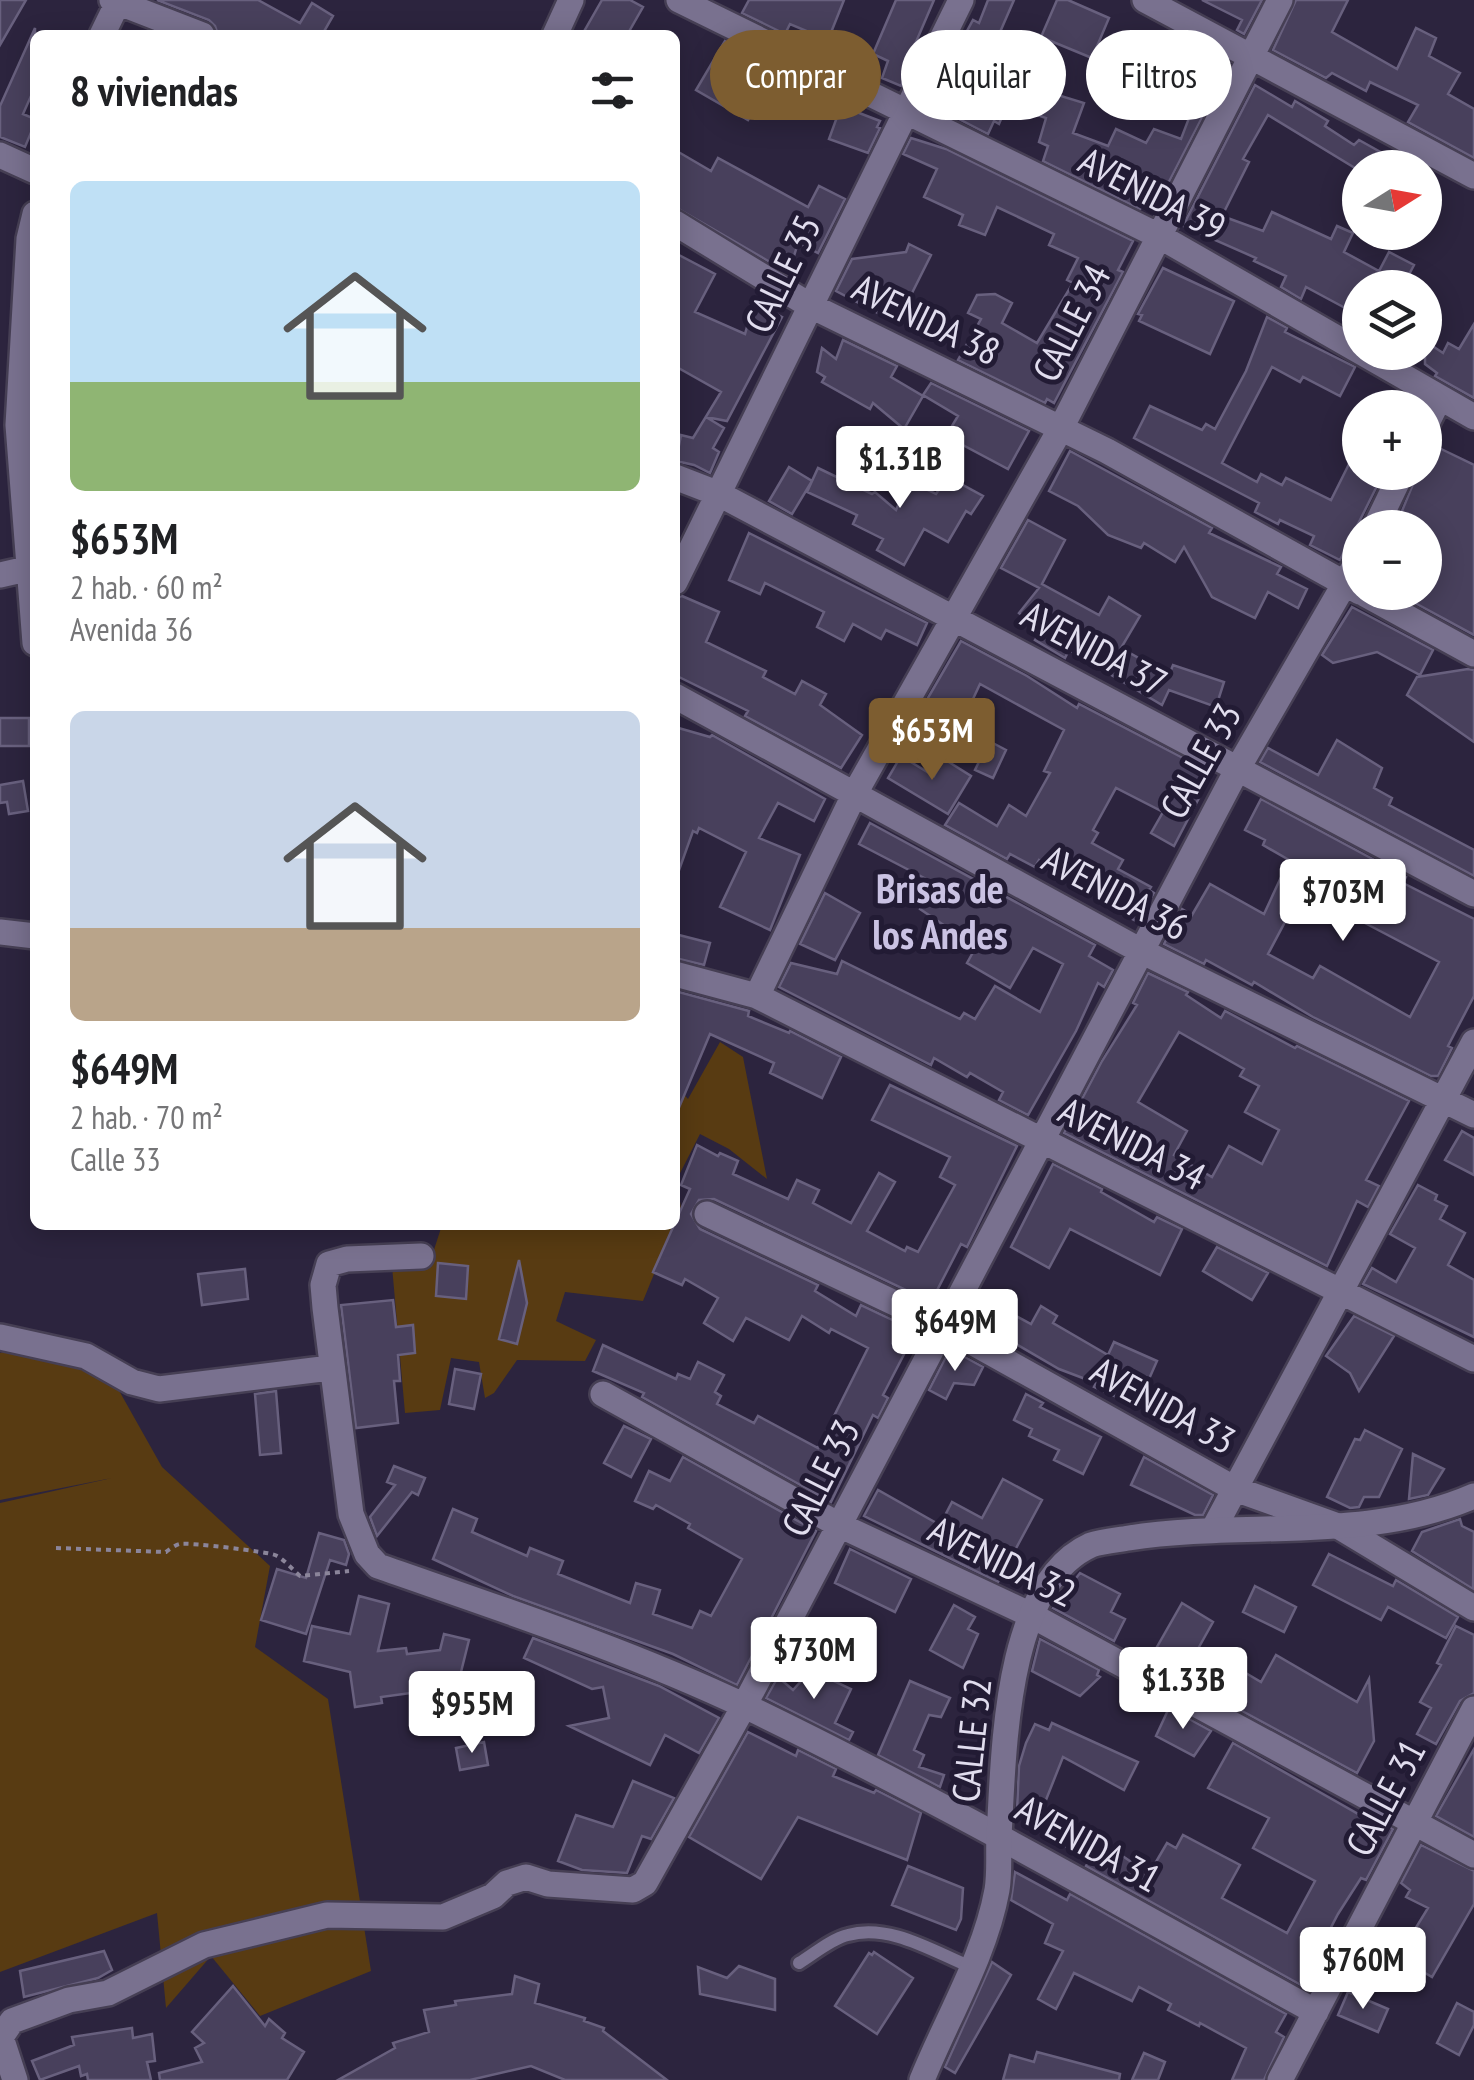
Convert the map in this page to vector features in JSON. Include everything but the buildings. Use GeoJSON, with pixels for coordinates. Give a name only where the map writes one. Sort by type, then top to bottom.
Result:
{"type":"FeatureCollection","features":[{"type":"Feature","properties":{"kind":"street"},"geometry":{"type":"LineString","coordinates":[[557,30],[571,0]]}},
{"type":"Feature","properties":{"kind":"street","name":"AVENIDA 39"},"geometry":{"type":"LineString","coordinates":[[680,0],[901,111]]}},
{"type":"Feature","properties":{"kind":"street","name":"CALLE 35"},"geometry":{"type":"LineString","coordinates":[[946,30],[961,0]]}},
{"type":"Feature","properties":{"kind":"street"},"geometry":{"type":"LineString","coordinates":[[1146,0],[1474,176]]}},
{"type":"Feature","properties":{"kind":"street","name":"CALLE 34"},"geometry":{"type":"LineString","coordinates":[[757,996],[854,795],[1060,428],[1280,0]]}},
{"type":"Feature","properties":{"kind":"street"},"geometry":{"type":"LineString","coordinates":[[104,30],[116,1],[189,30]]}},
{"type":"Feature","properties":{"kind":"street","name":"CALLE 35"},"geometry":{"type":"LineString","coordinates":[[680,572],[902,120]]}},
{"type":"Feature","properties":{"kind":"street","name":"AVENIDA 39"},"geometry":{"type":"LineString","coordinates":[[919,120],[1159,236],[1424,390]]}},
{"type":"Feature","properties":{"kind":"street"},"geometry":{"type":"LineString","coordinates":[[0,155],[30,169]]}},
{"type":"Feature","properties":{"kind":"street","name":"AVENIDA 38"},"geometry":{"type":"LineString","coordinates":[[680,226],[809,305],[1060,428],[1342,582]]}},
{"type":"Feature","properties":{"kind":"street"},"geometry":{"type":"LineString","coordinates":[[30,235],[18,426],[30,548]]}},
{"type":"Feature","properties":{"kind":"street","name":"AVENIDA 39"},"geometry":{"type":"LineString","coordinates":[[1442,401],[1474,417]]}},
{"type":"Feature","properties":{"kind":"street","name":"AVENIDA 37"},"geometry":{"type":"LineString","coordinates":[[680,479],[719,494],[1474,894]]}},
{"type":"Feature","properties":{"kind":"street"},"geometry":{"type":"LineString","coordinates":[[0,575],[30,568]]}},
{"type":"Feature","properties":{"kind":"street","name":"CALLE 33"},"geometry":{"type":"LineString","coordinates":[[15,2080],[1,2037],[12,2021],[69,2000],[108,1992],[204,1944],[327,1915],[444,1917],[493,1896],[506,1882],[526,1877],[548,1884],[633,1890],[645,1883],[744,1706],[1238,768],[1343,610]]}},
{"type":"Feature","properties":{"kind":"street","name":"AVENIDA 38"},"geometry":{"type":"LineString","coordinates":[[1393,610],[1474,654]]}},
{"type":"Feature","properties":{"kind":"street","name":"AVENIDA 36"},"geometry":{"type":"LineString","coordinates":[[680,699],[1141,951],[1474,1116]]}},
{"type":"Feature","properties":{"kind":"street"},"geometry":{"type":"LineString","coordinates":[[0,932],[30,935]]}},
{"type":"Feature","properties":{"kind":"street","name":"AVENIDA 34"},"geometry":{"type":"LineString","coordinates":[[680,975],[757,996],[1474,1359]]}},
{"type":"Feature","properties":{"kind":"street"},"geometry":{"type":"LineString","coordinates":[[1213,1530],[1474,1042]]}},
{"type":"Feature","properties":{"kind":"street","name":"AVENIDA 33"},"geometry":{"type":"LineString","coordinates":[[708,1214],[942,1326],[1235,1489],[1338,1526],[1474,1608]]}},
{"type":"Feature","properties":{"kind":"street"},"geometry":{"type":"LineString","coordinates":[[378,1566],[367,1554],[351,1514],[330,1368],[323,1284],[329,1264],[347,1259],[421,1256]]}},
{"type":"Feature","properties":{"kind":"street"},"geometry":{"type":"LineString","coordinates":[[0,1337],[86,1356],[132,1382],[160,1389],[330,1368]]}},
{"type":"Feature","properties":{"kind":"street","name":"AVENIDA 32"},"geometry":{"type":"LineString","coordinates":[[603,1394],[839,1525],[1029,1614],[1474,1856]]}},
{"type":"Feature","properties":{"kind":"street","name":"CALLE 32"},"geometry":{"type":"LineString","coordinates":[[924,2079],[988,1926],[998,1886],[1010,1696],[1029,1614],[1053,1574],[1091,1546],[1131,1538],[1213,1530],[1338,1526],[1405,1517],[1452,1506],[1474,1496]]}},
{"type":"Feature","properties":{"kind":"street","name":"AVENIDA 31"},"geometry":{"type":"LineString","coordinates":[[378,1566],[548,1626],[744,1706],[999,1837],[1316,2012]]}},
{"type":"Feature","properties":{"kind":"street","name":"CALLE 31"},"geometry":{"type":"LineString","coordinates":[[1280,2080],[1474,1709]]}},
{"type":"Feature","properties":{"kind":"lane"},"geometry":{"type":"LineString","coordinates":[[799,1963],[844,1936],[872,1930],[971,1967]]}},
{"type":"Feature","properties":{"kind":"path"},"geometry":{"type":"LineString","coordinates":[[56,1548],[166,1552],[178,1544],[236,1546],[244,1552],[274,1554],[300,1576],[378,1566]]}},
{"type":"Feature","properties":{"kind":"shaded area"},"geometry":{"type":"Polygon","coordinates":[[[720,1042],[743,1057],[767,1179],[729,1149],[700,1134],[680,1173],[680,1090],[688,1099],[720,1042]]]}},
{"type":"Feature","properties":{"kind":"shaded area"},"geometry":{"type":"Polygon","coordinates":[[[440,1230],[672,1230],[643,1301],[565,1292],[556,1321],[596,1340],[585,1361],[517,1360],[494,1393],[485,1398],[479,1362],[451,1358],[440,1410],[405,1413],[392,1266],[430,1262],[440,1230]]]}},
{"type":"Feature","properties":{"kind":"shaded area"},"geometry":{"type":"Polygon","coordinates":[[[0,1353],[108,1371],[162,1467],[270,1566],[255,1647],[328,1699],[371,1971],[260,2016],[211,1956],[166,2008],[157,1913],[0,1972],[0,1503],[112,1478],[0,1500],[0,1353]]]}},
{"type":"Feature","properties":{"kind":"district","name":"Brisas de los Andes"},"geometry":{"type":"Point","coordinates":[940,912]}}]}
